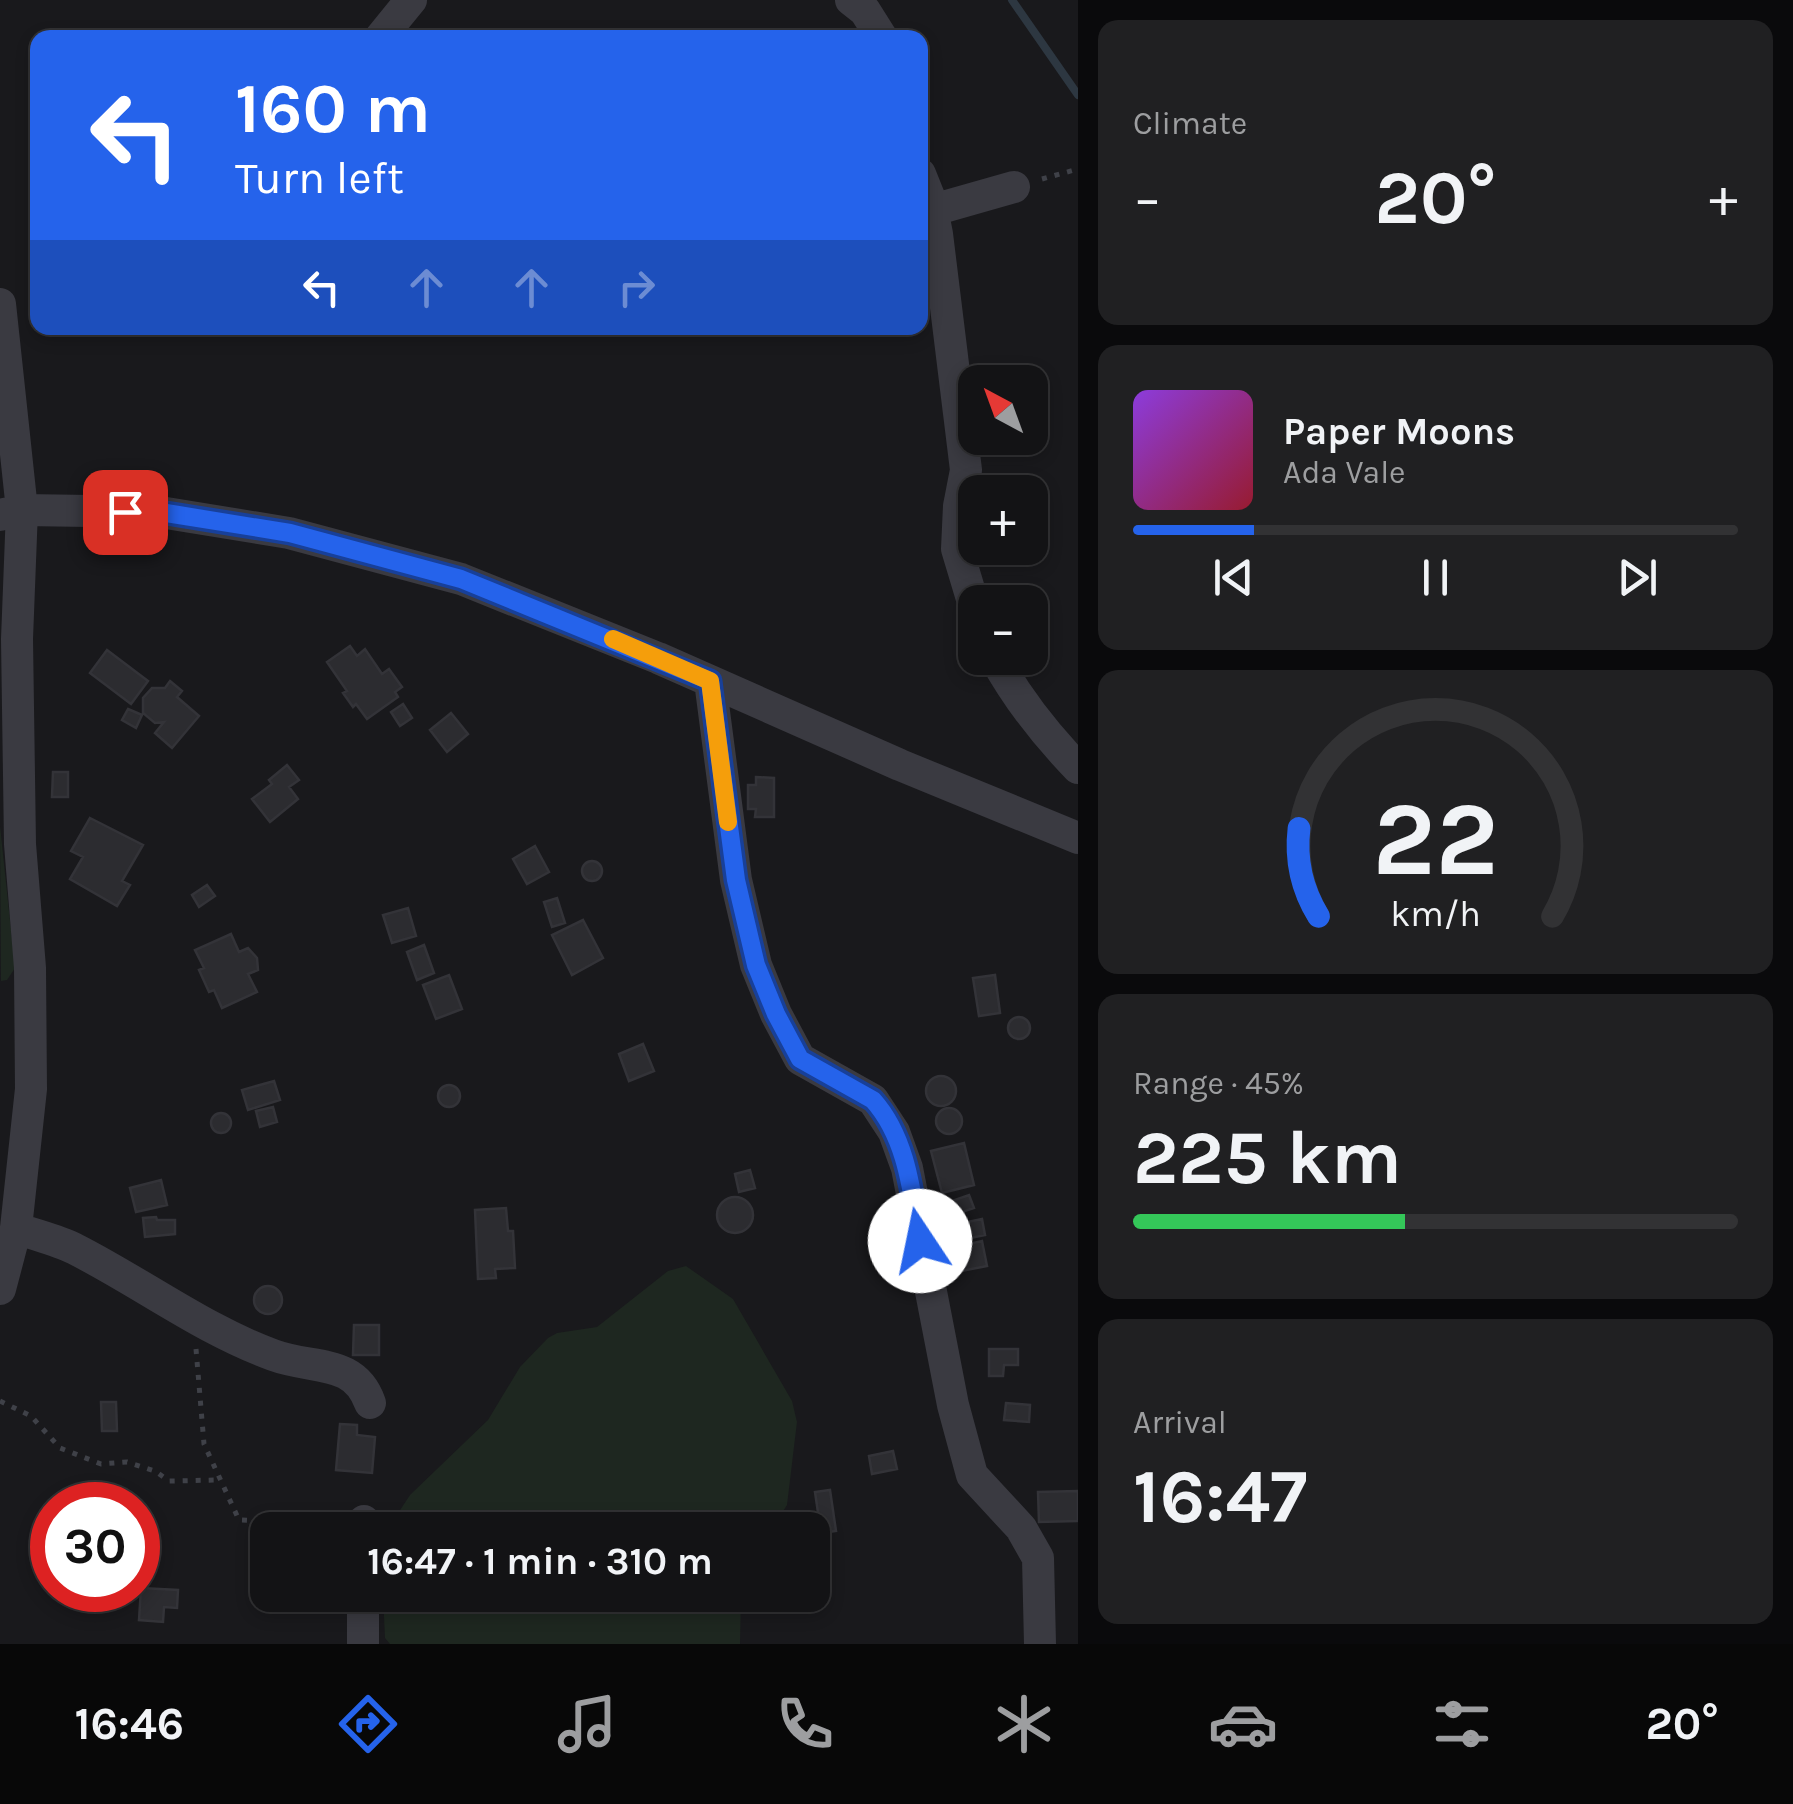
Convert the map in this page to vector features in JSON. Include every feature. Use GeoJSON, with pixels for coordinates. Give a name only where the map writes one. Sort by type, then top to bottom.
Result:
{"type":"FeatureCollection","features":[{"type":"Feature","properties":{"kind":"street"},"geometry":{"type":"LineString","coordinates":[[387,30],[411,0]]}},
{"type":"Feature","properties":{"kind":"street"},"geometry":{"type":"LineString","coordinates":[[851,0],[865,11],[877,30]]}},
{"type":"Feature","properties":{"kind":"street"},"geometry":{"type":"LineString","coordinates":[[933,210],[1014,187]]}},
{"type":"Feature","properties":{"kind":"street"},"geometry":{"type":"LineString","coordinates":[[928,196],[933,210],[966,470],[956,549],[967,585]]}},
{"type":"Feature","properties":{"kind":"street"},"geometry":{"type":"LineString","coordinates":[[0,304],[17,639],[20,844],[30,968],[30,1089],[16,1228],[0,1288]]}},
{"type":"Feature","properties":{"kind":"street"},"geometry":{"type":"LineString","coordinates":[[11,512],[160,512],[290,533],[461,579],[1078,838]]}},
{"type":"Feature","properties":{"kind":"street"},"geometry":{"type":"LineString","coordinates":[[1006,675],[1035,721],[1078,768]]}},
{"type":"Feature","properties":{"kind":"street"},"geometry":{"type":"LineString","coordinates":[[710,681],[736,880],[756,965],[800,1059],[873,1100],[894,1132],[907,1168],[962,1444],[972,1475],[1020,1528],[1038,1558],[1040,1644]]}},
{"type":"Feature","properties":{"kind":"street"},"geometry":{"type":"LineString","coordinates":[[16,1228],[72,1247],[190,1317],[273,1355],[310,1366],[348,1371],[364,1386],[370,1404]]}},
{"type":"Feature","properties":{"kind":"street"},"geometry":{"type":"LineString","coordinates":[[363,1612],[363,1644]]}},
{"type":"Feature","properties":{"kind":"path"},"geometry":{"type":"LineString","coordinates":[[1014,187],[1078,170]]}},
{"type":"Feature","properties":{"kind":"path"},"geometry":{"type":"LineString","coordinates":[[190,1317],[204,1444],[239,1520],[250,1520]]}},
{"type":"Feature","properties":{"kind":"path"},"geometry":{"type":"LineString","coordinates":[[0,1401],[31,1416],[60,1448],[101,1464],[128,1462],[169,1481],[219,1480]]}},
{"type":"Feature","properties":{"kind":"shaded area"},"geometry":{"type":"Polygon","coordinates":[[[0,826],[15,968],[7,980],[1,981],[0,826]]]}},
{"type":"Feature","properties":{"kind":"shaded area"},"geometry":{"type":"Polygon","coordinates":[[[686,1266],[733,1299],[792,1401],[797,1422],[787,1505],[783,1512],[399,1512],[410,1495],[488,1420],[520,1367],[548,1338],[597,1327],[668,1271],[686,1266]]]}},
{"type":"Feature","properties":{"kind":"shaded area"},"geometry":{"type":"Polygon","coordinates":[[[384,1612],[741,1612],[740,1644],[390,1644],[385,1638],[384,1612]]]}},
{"type":"Feature","properties":{"kind":"building"},"geometry":{"type":"Polygon","coordinates":[[[350,646],[357,656],[365,649],[382,674],[389,669],[402,687],[395,692],[398,697],[367,719],[343,693],[347,691],[327,662],[350,646]]]}},
{"type":"Feature","properties":{"kind":"building"},"geometry":{"type":"Polygon","coordinates":[[[107,650],[148,681],[131,704],[90,673],[107,650]]]}},
{"type":"Feature","properties":{"kind":"building"},"geometry":{"type":"Polygon","coordinates":[[[170,681],[182,691],[177,697],[199,716],[172,748],[155,733],[164,722],[155,723],[143,713],[143,698],[152,688],[165,688],[170,681]]]}},
{"type":"Feature","properties":{"kind":"building"},"geometry":{"type":"Polygon","coordinates":[[[403,704],[412,718],[400,726],[391,712],[403,704]]]}},
{"type":"Feature","properties":{"kind":"building"},"geometry":{"type":"Polygon","coordinates":[[[128,709],[142,715],[136,728],[122,720],[128,709]]]}},
{"type":"Feature","properties":{"kind":"building"},"geometry":{"type":"Polygon","coordinates":[[[451,713],[468,734],[447,752],[430,730],[451,713]]]}},
{"type":"Feature","properties":{"kind":"building"},"geometry":{"type":"Polygon","coordinates":[[[287,765],[299,780],[289,787],[298,799],[270,822],[252,799],[272,784],[269,780],[287,765]]]}},
{"type":"Feature","properties":{"kind":"building"},"geometry":{"type":"Polygon","coordinates":[[[53,772],[68,772],[68,797],[52,797],[53,772]]]}},
{"type":"Feature","properties":{"kind":"building"},"geometry":{"type":"Polygon","coordinates":[[[756,777],[774,778],[774,817],[755,817],[756,809],[748,809],[748,785],[756,785],[756,777]]]}},
{"type":"Feature","properties":{"kind":"building"},"geometry":{"type":"Polygon","coordinates":[[[90,818],[143,845],[122,881],[130,885],[117,906],[70,879],[83,857],[71,851],[90,818]]]}},
{"type":"Feature","properties":{"kind":"building"},"geometry":{"type":"Polygon","coordinates":[[[535,846],[549,872],[527,884],[513,859],[535,846]]]}},
{"type":"Feature","properties":{"kind":"building"},"geometry":{"type":"Polygon","coordinates":[[[588,861],[596,861],[602,871],[596,881],[588,881],[582,875],[582,867],[588,861]]]}},
{"type":"Feature","properties":{"kind":"building"},"geometry":{"type":"Polygon","coordinates":[[[207,885],[215,896],[199,907],[192,895],[207,885]]]}},
{"type":"Feature","properties":{"kind":"building"},"geometry":{"type":"Polygon","coordinates":[[[557,898],[565,923],[552,927],[544,902],[557,898]]]}},
{"type":"Feature","properties":{"kind":"building"},"geometry":{"type":"Polygon","coordinates":[[[408,908],[416,936],[392,943],[383,915],[408,908]]]}},
{"type":"Feature","properties":{"kind":"building"},"geometry":{"type":"Polygon","coordinates":[[[583,920],[603,958],[572,975],[552,935],[583,920]]]}},
{"type":"Feature","properties":{"kind":"building"},"geometry":{"type":"Polygon","coordinates":[[[231,934],[239,952],[248,948],[257,958],[258,970],[248,974],[257,992],[222,1008],[214,990],[209,992],[195,950],[231,934]]]}},
{"type":"Feature","properties":{"kind":"building"},"geometry":{"type":"Polygon","coordinates":[[[424,945],[434,973],[417,980],[407,952],[424,945]]]}},
{"type":"Feature","properties":{"kind":"building"},"geometry":{"type":"Polygon","coordinates":[[[449,975],[462,1009],[436,1019],[423,985],[449,975]]]}},
{"type":"Feature","properties":{"kind":"building"},"geometry":{"type":"Polygon","coordinates":[[[995,975],[1000,1013],[979,1016],[973,978],[995,975]]]}},
{"type":"Feature","properties":{"kind":"building"},"geometry":{"type":"Polygon","coordinates":[[[1019,1017],[1027,1020],[1027,1036],[1019,1039],[1011,1036],[1008,1028],[1011,1020],[1019,1017]]]}},
{"type":"Feature","properties":{"kind":"building"},"geometry":{"type":"Polygon","coordinates":[[[643,1044],[654,1071],[629,1081],[619,1054],[643,1044]]]}},
{"type":"Feature","properties":{"kind":"building"},"geometry":{"type":"Polygon","coordinates":[[[941,1076],[952,1080],[956,1091],[952,1102],[941,1106],[930,1102],[926,1091],[930,1080],[941,1076]]]}},
{"type":"Feature","properties":{"kind":"building"},"geometry":{"type":"Polygon","coordinates":[[[274,1081],[280,1100],[248,1110],[242,1090],[274,1081]]]}},
{"type":"Feature","properties":{"kind":"building"},"geometry":{"type":"Polygon","coordinates":[[[449,1085],[457,1088],[457,1104],[449,1107],[441,1104],[438,1096],[441,1088],[449,1085]]]}},
{"type":"Feature","properties":{"kind":"building"},"geometry":{"type":"Polygon","coordinates":[[[273,1107],[277,1122],[260,1127],[256,1111],[273,1107]]]}},
{"type":"Feature","properties":{"kind":"building"},"geometry":{"type":"Polygon","coordinates":[[[949,1108],[958,1112],[962,1121],[958,1130],[949,1134],[940,1130],[936,1121],[940,1112],[949,1108]]]}},
{"type":"Feature","properties":{"kind":"building"},"geometry":{"type":"Polygon","coordinates":[[[221,1113],[231,1123],[221,1133],[211,1123],[221,1113]]]}},
{"type":"Feature","properties":{"kind":"building"},"geometry":{"type":"Polygon","coordinates":[[[964,1143],[974,1185],[942,1193],[931,1151],[964,1143]]]}},
{"type":"Feature","properties":{"kind":"building"},"geometry":{"type":"Polygon","coordinates":[[[750,1170],[755,1188],[739,1192],[735,1174],[750,1170]]]}},
{"type":"Feature","properties":{"kind":"building"},"geometry":{"type":"Polygon","coordinates":[[[161,1180],[167,1205],[136,1212],[130,1188],[161,1180]]]}},
{"type":"Feature","properties":{"kind":"building"},"geometry":{"type":"Polygon","coordinates":[[[969,1195],[974,1208],[950,1216],[946,1203],[969,1195]]]}},
{"type":"Feature","properties":{"kind":"building"},"geometry":{"type":"Polygon","coordinates":[[[735,1197],[748,1202],[753,1215],[748,1228],[735,1233],[722,1228],[717,1215],[722,1202],[735,1197]]]}},
{"type":"Feature","properties":{"kind":"building"},"geometry":{"type":"Polygon","coordinates":[[[506,1208],[508,1231],[513,1231],[515,1268],[495,1269],[496,1278],[478,1279],[475,1210],[506,1208]]]}},
{"type":"Feature","properties":{"kind":"building"},"geometry":{"type":"Polygon","coordinates":[[[143,1218],[175,1220],[175,1234],[145,1237],[143,1218]]]}},
{"type":"Feature","properties":{"kind":"building"},"geometry":{"type":"Polygon","coordinates":[[[982,1219],[985,1235],[956,1241],[953,1225],[982,1219]]]}},
{"type":"Feature","properties":{"kind":"building"},"geometry":{"type":"Polygon","coordinates":[[[982,1241],[987,1266],[956,1272],[952,1248],[982,1241]]]}},
{"type":"Feature","properties":{"kind":"building"},"geometry":{"type":"Polygon","coordinates":[[[268,1286],[278,1290],[282,1300],[278,1310],[268,1314],[258,1310],[254,1300],[258,1290],[268,1286]]]}},
{"type":"Feature","properties":{"kind":"building"},"geometry":{"type":"Polygon","coordinates":[[[354,1325],[379,1325],[379,1355],[353,1355],[354,1325]]]}},
{"type":"Feature","properties":{"kind":"building"},"geometry":{"type":"Polygon","coordinates":[[[989,1349],[1018,1349],[1018,1365],[1004,1365],[1003,1376],[989,1376],[989,1349]]]}},
{"type":"Feature","properties":{"kind":"building"},"geometry":{"type":"Polygon","coordinates":[[[101,1402],[116,1402],[117,1431],[102,1431],[101,1402]]]}},
{"type":"Feature","properties":{"kind":"building"},"geometry":{"type":"Polygon","coordinates":[[[1006,1403],[1030,1405],[1029,1422],[1004,1420],[1006,1403]]]}},
{"type":"Feature","properties":{"kind":"building"},"geometry":{"type":"Polygon","coordinates":[[[340,1424],[357,1425],[357,1435],[375,1437],[372,1473],[336,1470],[340,1424]]]}},
{"type":"Feature","properties":{"kind":"building"},"geometry":{"type":"Polygon","coordinates":[[[893,1451],[897,1469],[872,1474],[869,1456],[893,1451]]]}},
{"type":"Feature","properties":{"kind":"building"},"geometry":{"type":"Polygon","coordinates":[[[830,1490],[836,1531],[830,1532],[830,1512],[818,1512],[815,1492],[830,1490]]]}},
{"type":"Feature","properties":{"kind":"building"},"geometry":{"type":"Polygon","coordinates":[[[1078,1491],[1078,1521],[1039,1522],[1038,1492],[1078,1491]]]}},
{"type":"Feature","properties":{"kind":"building"},"geometry":{"type":"Polygon","coordinates":[[[160,1589],[178,1590],[177,1608],[164,1607],[163,1622],[139,1620],[140,1612],[160,1612],[160,1589]]]}},
{"type":"Feature","properties":{"kind":"waterway"},"geometry":{"type":"LineString","coordinates":[[1012,0],[1078,95]]}},
{"type":"Feature","properties":{"kind":"slow traffic"},"geometry":{"type":"LineString","coordinates":[[613,639],[710,681],[728,822]]}},
{"type":"Feature","properties":{"kind":"route"},"geometry":{"type":"LineString","coordinates":[[125,512],[160,512],[290,533],[461,579],[710,681],[736,880],[756,965],[800,1059],[858,1090],[882,1110],[907,1168],[920,1241]]}}]}
